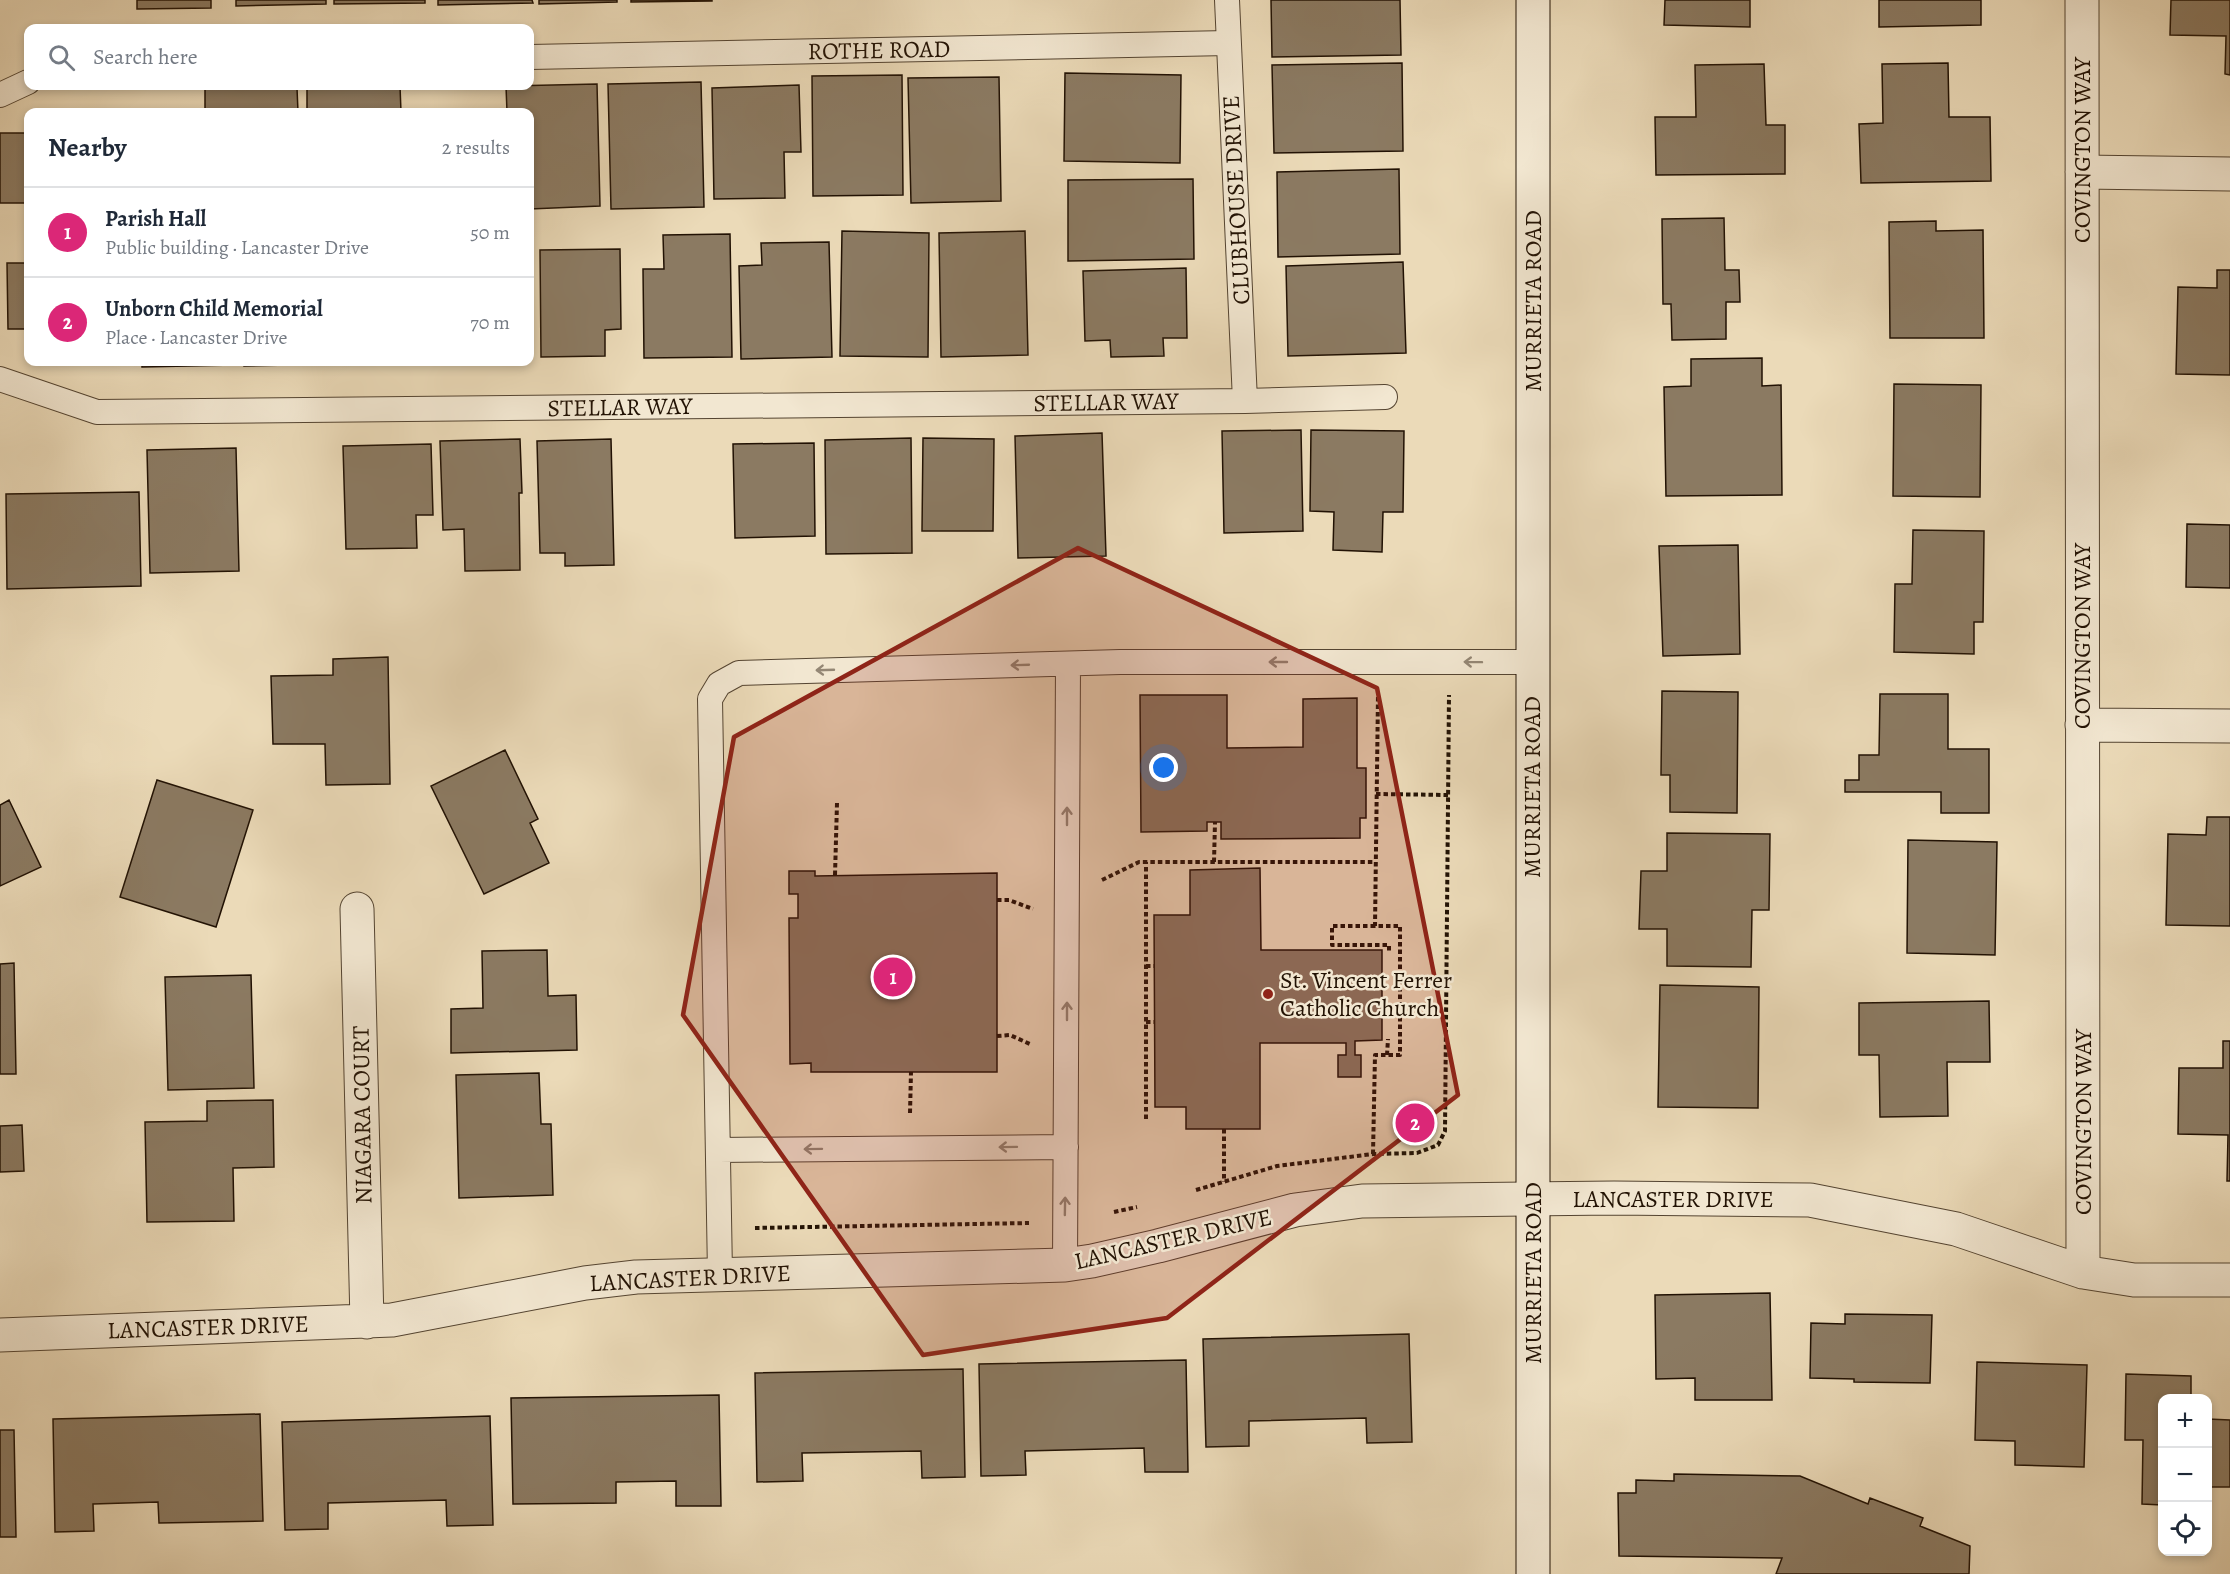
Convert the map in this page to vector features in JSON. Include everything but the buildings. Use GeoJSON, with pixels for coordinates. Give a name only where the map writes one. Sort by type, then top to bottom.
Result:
{"type":"FeatureCollection","features":[{"type":"Feature","properties":{"kind":"street","name":"MURRIETA ROAD"},"geometry":{"type":"LineString","coordinates":[[1533,0],[1533,1574]]}},
{"type":"Feature","properties":{"kind":"street","name":"COVINGTON WAY"},"geometry":{"type":"LineString","coordinates":[[2082,0],[2083,1272]]}},
{"type":"Feature","properties":{"kind":"street"},"geometry":{"type":"LineString","coordinates":[[2082,172],[2230,174]]}},
{"type":"Feature","properties":{"kind":"street"},"geometry":{"type":"LineString","coordinates":[[2082,725],[2230,726]]}},
{"type":"Feature","properties":{"kind":"street","name":"NIAGARA COURT"},"geometry":{"type":"LineString","coordinates":[[357,909],[366,1322]]}},
{"type":"Feature","properties":{"kind":"street","name":"LANCASTER DRIVE"},"geometry":{"type":"LineString","coordinates":[[0,1335],[392,1320],[636,1276],[1065,1265],[1158,1246],[1295,1210],[1362,1201],[1810,1200],[1956,1229],[2083,1272],[2134,1280],[2230,1280]]}},
{"type":"Feature","properties":{"kind":"lane","name":"CLUBHOUSE DRIVE"},"geometry":{"type":"LineString","coordinates":[[1227,0],[1245,401]]}},
{"type":"Feature","properties":{"kind":"lane","name":"ROTHE ROAD"},"geometry":{"type":"LineString","coordinates":[[534,57],[1228,43]]}},
{"type":"Feature","properties":{"kind":"lane"},"geometry":{"type":"LineString","coordinates":[[0,95],[24,84]]}},
{"type":"Feature","properties":{"kind":"lane","name":"STELLAR WAY"},"geometry":{"type":"LineString","coordinates":[[0,379],[98,412],[1245,401],[1385,397]]}},
{"type":"Feature","properties":{"kind":"lane"},"geometry":{"type":"LineString","coordinates":[[720,1274],[710,699],[719,684],[738,673],[1068,664],[1532,662]]}},
{"type":"Feature","properties":{"kind":"lane"},"geometry":{"type":"LineString","coordinates":[[1065,1265],[1068,664]]}},
{"type":"Feature","properties":{"kind":"lane"},"geometry":{"type":"LineString","coordinates":[[719,1150],[1066,1147]]}},
{"type":"Feature","properties":{"kind":"path"},"geometry":{"type":"LineString","coordinates":[[1375,926],[1378,662]]}},
{"type":"Feature","properties":{"kind":"path"},"geometry":{"type":"LineString","coordinates":[[1196,1190],[1276,1166],[1373,1154],[1417,1153],[1438,1145],[1445,1131],[1450,662]]}},
{"type":"Feature","properties":{"kind":"path"},"geometry":{"type":"LineString","coordinates":[[1376,794],[1449,795]]}},
{"type":"Feature","properties":{"kind":"path"},"geometry":{"type":"LineString","coordinates":[[836,875],[837,803]]}},
{"type":"Feature","properties":{"kind":"path"},"geometry":{"type":"LineString","coordinates":[[1214,862],[1215,822]]}},
{"type":"Feature","properties":{"kind":"path"},"geometry":{"type":"LineString","coordinates":[[1067,898],[1139,862],[1375,862]]}},
{"type":"Feature","properties":{"kind":"path"},"geometry":{"type":"LineString","coordinates":[[1146,862],[1146,1119]]}},
{"type":"Feature","properties":{"kind":"path"},"geometry":{"type":"LineString","coordinates":[[1224,862],[1224,868]]}},
{"type":"Feature","properties":{"kind":"path"},"geometry":{"type":"LineString","coordinates":[[1373,1154],[1375,1055],[1400,1055],[1397,1018],[1400,926],[1332,926],[1332,945],[1389,945],[1389,952]]}},
{"type":"Feature","properties":{"kind":"path"},"geometry":{"type":"LineString","coordinates":[[1146,966],[1154,966]]}},
{"type":"Feature","properties":{"kind":"path"},"geometry":{"type":"LineString","coordinates":[[1146,1022],[1154,1022]]}},
{"type":"Feature","properties":{"kind":"path"},"geometry":{"type":"LineString","coordinates":[[1388,1039],[1388,1055]]}},
{"type":"Feature","properties":{"kind":"path"},"geometry":{"type":"LineString","coordinates":[[911,1072],[911,1148]]}},
{"type":"Feature","properties":{"kind":"path"},"geometry":{"type":"LineString","coordinates":[[1224,1129],[1224,1182]]}},
{"type":"Feature","properties":{"kind":"path"},"geometry":{"type":"LineString","coordinates":[[720,1229],[1065,1221],[1137,1207]]}},
{"type":"Feature","properties":{"kind":"highlighted area"},"geometry":{"type":"Polygon","coordinates":[[[1078,548],[1377,688],[1458,1095],[1167,1318],[923,1355],[683,1015],[734,737],[1078,548]]]}},
{"type":"Feature","properties":{"kind":"place","name":"Parish Hall"},"geometry":{"type":"Point","coordinates":[893,977]}},
{"type":"Feature","properties":{"kind":"place","name":"St. Vincent Ferrer Catholic Church"},"geometry":{"type":"Point","coordinates":[1268,994]}},
{"type":"Feature","properties":{"kind":"place","name":"Unborn Child Memorial"},"geometry":{"type":"Point","coordinates":[1415,1123]}}]}
